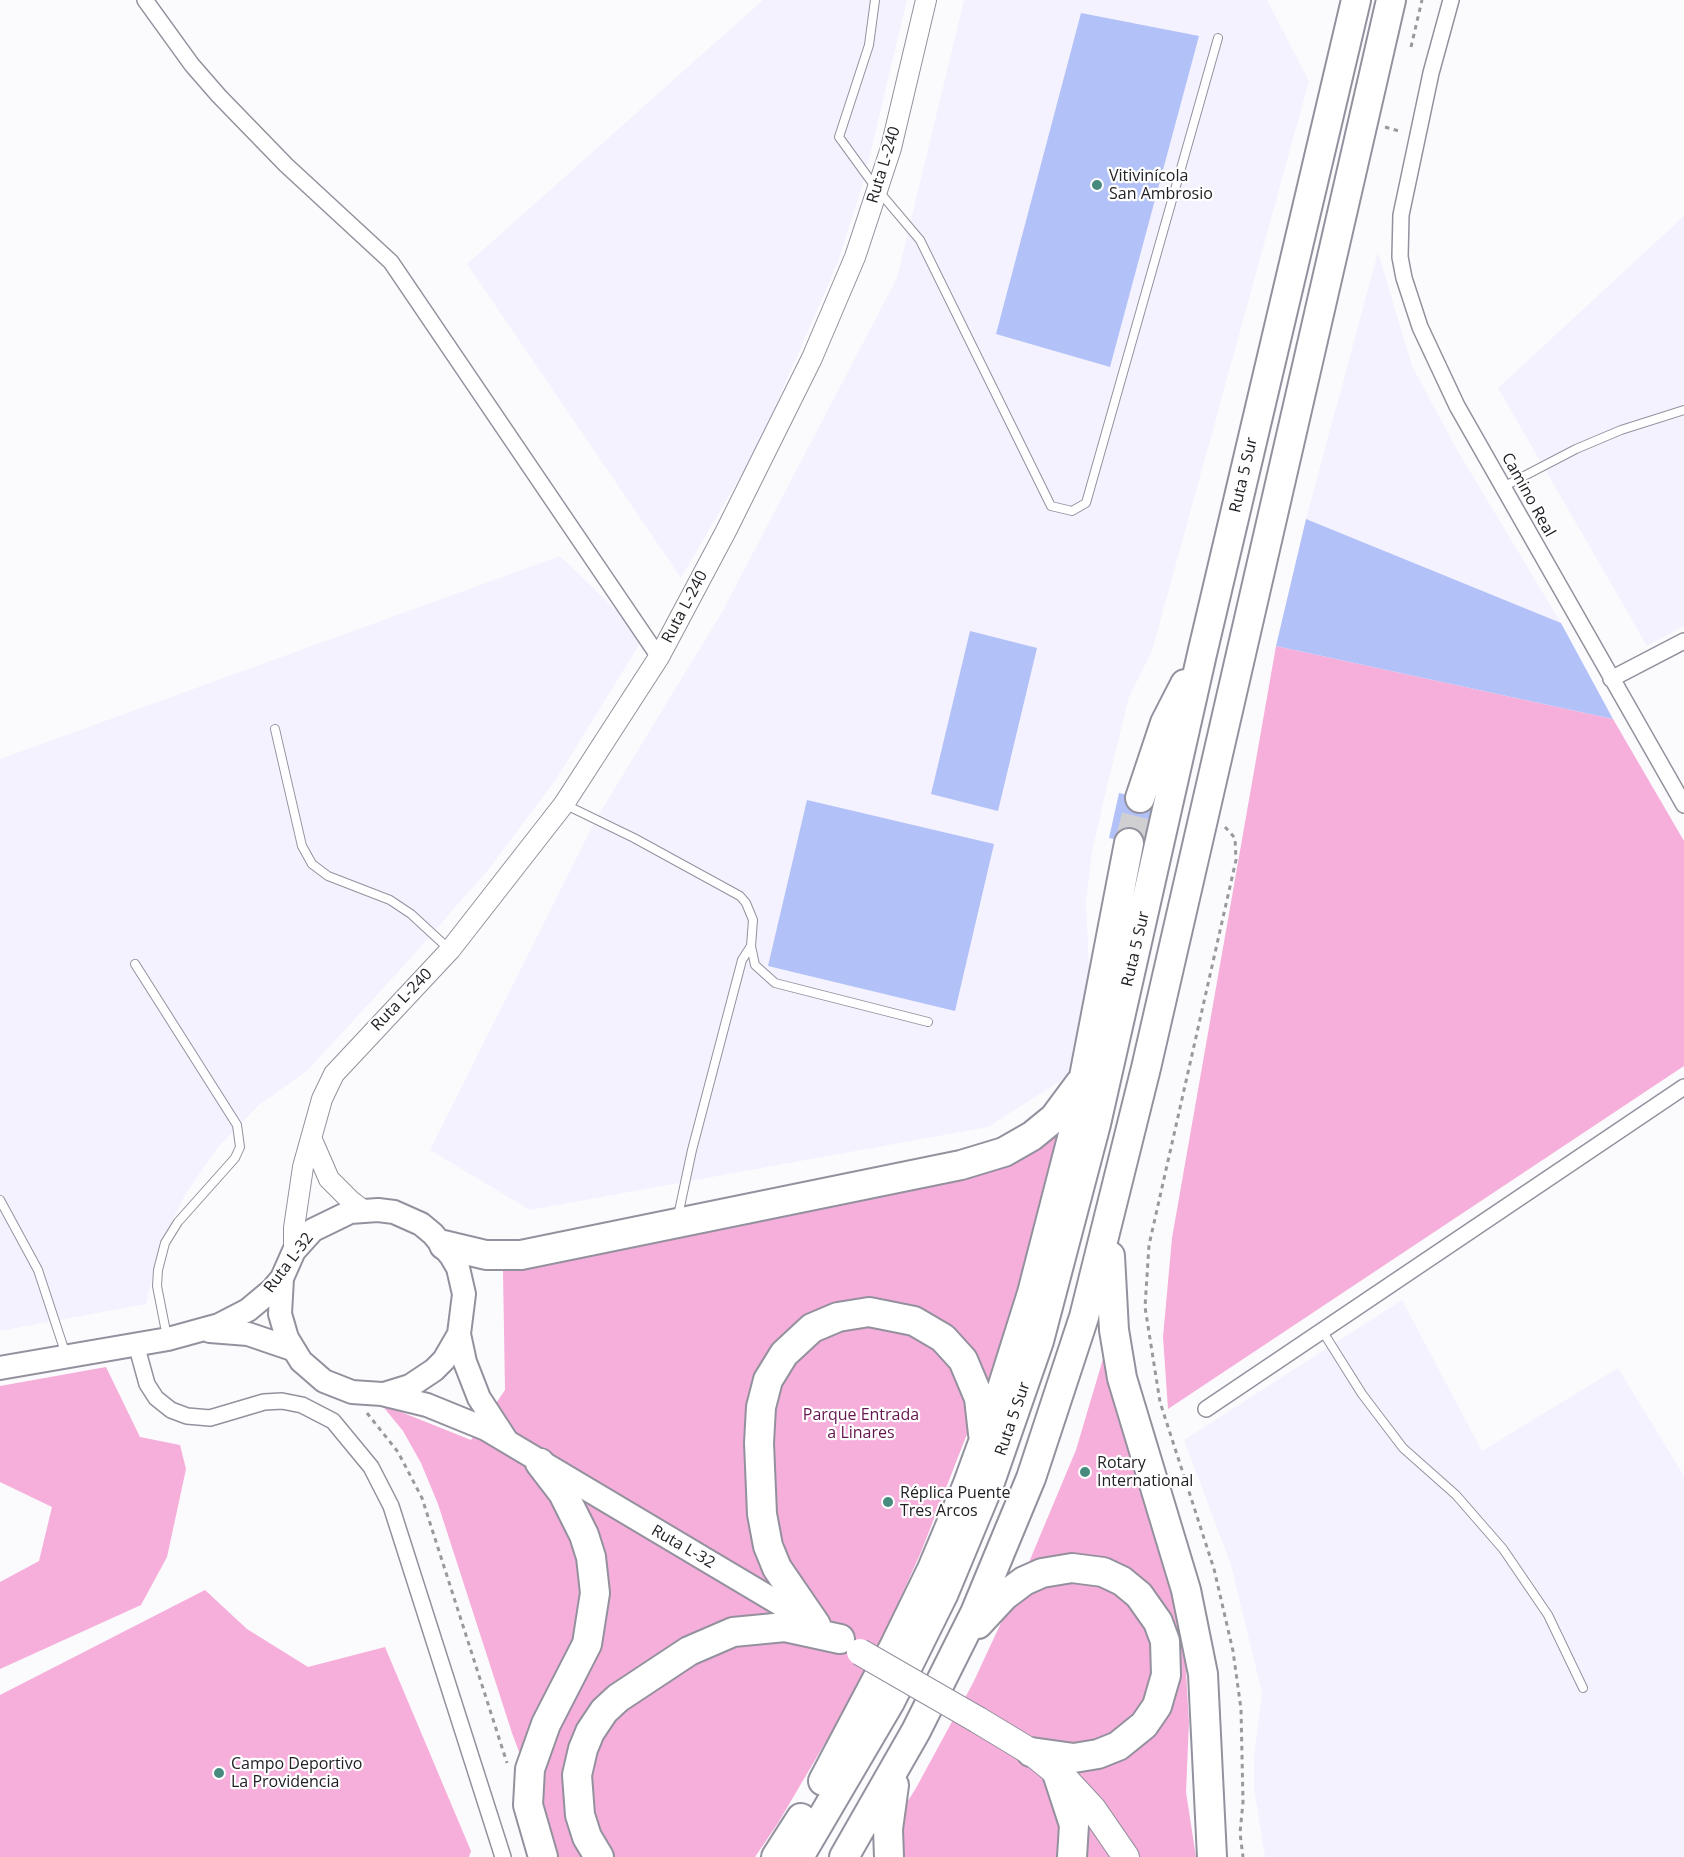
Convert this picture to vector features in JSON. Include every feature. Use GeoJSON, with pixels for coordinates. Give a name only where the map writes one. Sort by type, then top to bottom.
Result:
{"type":"FeatureCollection","features":[{"type":"Feature","properties":{"kind":"highway","name":"Ruta 5 Sur"},"geometry":{"type":"LineString","coordinates":[[800,1857],[877,1726],[930,1622],[973,1525],[1020,1400],[1062,1258],[1093,1136],[1202,654],[1356,0]]}},
{"type":"Feature","properties":{"kind":"highway"},"geometry":{"type":"LineString","coordinates":[[844,1857],[901,1760],[961,1644],[1020,1505],[1052,1419],[1082,1326],[1113,1209],[1391,0]]}},
{"type":"Feature","properties":{"kind":"highway"},"geometry":{"type":"LineString","coordinates":[[1140,798],[1165,723],[1202,654]]}},
{"type":"Feature","properties":{"kind":"highway"},"geometry":{"type":"LineString","coordinates":[[776,1857],[823,1780],[896,1645],[950,1527],[983,1442],[1032,1293],[1074,1134],[1129,843]]}},
{"type":"Feature","properties":{"kind":"highway"},"geometry":{"type":"LineString","coordinates":[[444,1245],[503,1257],[961,1165],[1004,1152],[1023,1142],[1054,1118],[1086,1073]]}},
{"type":"Feature","properties":{"kind":"highway"},"geometry":{"type":"LineString","coordinates":[[1113,1209],[1110,1257],[1112,1305],[1122,1378],[1186,1590],[1203,1674],[1212,1857]]}},
{"type":"Feature","properties":{"kind":"highway"},"geometry":{"type":"LineString","coordinates":[[816,1625],[777,1568],[768,1546],[762,1514],[759,1443],[761,1407],[768,1380],[784,1354],[812,1328],[838,1317],[858,1313],[882,1313],[914,1321],[943,1338],[958,1352],[968,1368],[980,1398],[983,1442]]}},
{"type":"Feature","properties":{"kind":"highway"},"geometry":{"type":"LineString","coordinates":[[540,1463],[563,1493],[584,1535],[593,1566],[596,1593],[587,1644],[546,1724],[530,1769],[528,1805],[543,1857]]}},
{"type":"Feature","properties":{"kind":"highway"},"geometry":{"type":"LineString","coordinates":[[961,1644],[1004,1596],[1033,1576],[1053,1570],[1082,1568],[1113,1576],[1140,1595],[1153,1612],[1165,1641],[1166,1675],[1157,1706],[1144,1725],[1126,1741],[1098,1754],[1074,1758],[1031,1752]]}},
{"type":"Feature","properties":{"kind":"highway"},"geometry":{"type":"LineString","coordinates":[[599,1857],[587,1837],[580,1815],[577,1775],[590,1732],[604,1711],[618,1698],[689,1651],[733,1632],[785,1627],[850,1646]]}},
{"type":"Feature","properties":{"kind":"highway"},"geometry":{"type":"LineString","coordinates":[[889,1857],[889,1818],[901,1760]]}},
{"type":"Feature","properties":{"kind":"highway"},"geometry":{"type":"LineString","coordinates":[[1058,1773],[1074,1825],[1072,1857]]}},
{"type":"Feature","properties":{"kind":"main road","name":"Ruta L-32"},"geometry":{"type":"LineString","coordinates":[[0,1368],[168,1339],[203,1330],[248,1310],[282,1278],[294,1251],[313,1230],[324,1222],[336,1216],[363,1210],[394,1212],[421,1224],[444,1245],[458,1268],[464,1294],[459,1334],[465,1362],[479,1398],[507,1441]]}},
{"type":"Feature","properties":{"kind":"main road"},"geometry":{"type":"LineString","coordinates":[[282,1278],[280,1314],[292,1349]]}},
{"type":"Feature","properties":{"kind":"main road","name":"Ruta L-32"},"geometry":{"type":"LineString","coordinates":[[203,1330],[248,1334],[292,1349],[312,1372],[324,1381],[352,1392],[382,1394],[445,1411],[507,1441],[540,1463],[1031,1752],[1058,1773],[1093,1809],[1126,1857]]}},
{"type":"Feature","properties":{"kind":"main road"},"geometry":{"type":"LineString","coordinates":[[382,1394],[410,1386],[434,1370],[444,1360],[459,1334]]}},
{"type":"Feature","properties":{"kind":"street"},"geometry":{"type":"LineString","coordinates":[[145,0],[192,65],[219,96],[294,172],[372,242],[397,270],[659,657]]}},
{"type":"Feature","properties":{"kind":"street","name":"Ruta L-240"},"geometry":{"type":"LineString","coordinates":[[294,1251],[299,1184],[322,1099],[338,1069],[450,950],[564,804],[659,657],[715,552],[812,358],[855,257],[891,148],[926,0]]}},
{"type":"Feature","properties":{"kind":"street","name":"Camino Real"},"geometry":{"type":"LineString","coordinates":[[1451,0],[1406,184],[1400,234],[1400,256],[1407,288],[1420,327],[1457,406],[1684,805]]}},
{"type":"Feature","properties":{"kind":"street"},"geometry":{"type":"LineString","coordinates":[[1611,679],[1684,641]]}},
{"type":"Feature","properties":{"kind":"street"},"geometry":{"type":"LineString","coordinates":[[1206,1409],[1684,1087]]}},
{"type":"Feature","properties":{"kind":"street"},"geometry":{"type":"LineString","coordinates":[[312,1140],[329,1179],[363,1210]]}},
{"type":"Feature","properties":{"kind":"street"},"geometry":{"type":"LineString","coordinates":[[136,1344],[147,1384],[156,1398],[171,1410],[187,1416],[210,1418],[264,1402],[292,1402],[312,1409],[333,1421],[361,1453],[391,1506],[503,1857]]}},
{"type":"Feature","properties":{"kind":"lane"},"geometry":{"type":"LineString","coordinates":[[875,0],[869,45],[839,137],[876,189],[920,240],[1051,506],[1072,511],[1086,503],[1218,38]]}},
{"type":"Feature","properties":{"kind":"lane"},"geometry":{"type":"LineString","coordinates":[[1503,487],[1585,445],[1621,430],[1684,410]]}},
{"type":"Feature","properties":{"kind":"lane"},"geometry":{"type":"LineString","coordinates":[[275,729],[302,846],[312,864],[328,876],[390,900],[411,914],[450,950]]}},
{"type":"Feature","properties":{"kind":"lane"},"geometry":{"type":"LineString","coordinates":[[564,804],[644,843],[740,896],[746,903],[753,920],[751,946],[755,965],[775,983],[928,1022]]}},
{"type":"Feature","properties":{"kind":"lane"},"geometry":{"type":"LineString","coordinates":[[677,1223],[692,1150],[739,971],[751,946]]}},
{"type":"Feature","properties":{"kind":"lane"},"geometry":{"type":"LineString","coordinates":[[135,964],[237,1125],[240,1147],[235,1158],[178,1222],[165,1243],[157,1286],[168,1339]]}},
{"type":"Feature","properties":{"kind":"lane"},"geometry":{"type":"LineString","coordinates":[[0,1200],[38,1269],[66,1356]]}},
{"type":"Feature","properties":{"kind":"lane"},"geometry":{"type":"LineString","coordinates":[[1323,1332],[1362,1394],[1403,1448],[1456,1495],[1515,1565],[1548,1615],[1583,1688]]}},
{"type":"Feature","properties":{"kind":"path"},"geometry":{"type":"LineString","coordinates":[[1411,47],[1422,0]]}},
{"type":"Feature","properties":{"kind":"path"},"geometry":{"type":"LineString","coordinates":[[1203,817],[1226,827],[1235,838],[1236,860],[1149,1245],[1145,1307],[1160,1402],[1212,1560],[1233,1651],[1241,1709],[1243,1802],[1240,1833],[1243,1857]]}},
{"type":"Feature","properties":{"kind":"path"},"geometry":{"type":"LineString","coordinates":[[352,1392],[398,1452],[422,1498],[510,1771]]}},
{"type":"Feature","properties":{"kind":"shaded area"},"geometry":{"type":"Polygon","coordinates":[[[763,0],[907,0],[864,180],[838,262],[772,414],[744,470],[681,578],[467,264],[763,0]]]}},
{"type":"Feature","properties":{"kind":"shaded area"},"geometry":{"type":"Polygon","coordinates":[[[964,0],[1267,0],[1309,81],[1152,651],[1129,697],[1104,799],[1092,852],[1086,903],[1090,987],[1068,1076],[988,1127],[530,1210],[430,1150],[596,819],[722,612],[897,278],[964,0]]]}},
{"type":"Feature","properties":{"kind":"shaded area"},"geometry":{"type":"Polygon","coordinates":[[[1684,216],[1684,626],[1647,646],[1498,388],[1684,216]]]}},
{"type":"Feature","properties":{"kind":"shaded area"},"geometry":{"type":"Polygon","coordinates":[[[1378,252],[1412,366],[1459,453],[1561,623],[1306,519],[1378,252]]]}},
{"type":"Feature","properties":{"kind":"shaded area"},"geometry":{"type":"Polygon","coordinates":[[[560,556],[644,637],[557,778],[488,870],[409,960],[307,1071],[259,1105],[218,1147],[185,1195],[172,1221],[153,1275],[146,1304],[0,1331],[0,759],[560,556]]]}},
{"type":"Feature","properties":{"kind":"shaded area"},"geometry":{"type":"Polygon","coordinates":[[[1402,1300],[1482,1451],[1618,1368],[1684,1476],[1684,1857],[1265,1857],[1254,1789],[1254,1757],[1262,1693],[1231,1565],[1184,1440],[1402,1300]]]}},
{"type":"Feature","properties":{"kind":"green space"},"geometry":{"type":"Polygon","coordinates":[[[1276,646],[1613,719],[1684,841],[1684,1066],[1168,1409],[1163,1337],[1172,1238],[1276,646]]]}},
{"type":"Feature","properties":{"kind":"green space","name":"Parque Entrada a Linares"},"geometry":{"type":"Polygon","coordinates":[[[1069,1115],[1017,1306],[921,1552],[868,1670],[778,1823],[755,1857],[558,1857],[512,1733],[438,1504],[421,1463],[403,1431],[381,1404],[471,1440],[505,1390],[503,1271],[963,1174],[1069,1115]]]}},
{"type":"Feature","properties":{"kind":"green space"},"geometry":{"type":"Polygon","coordinates":[[[1108,1342],[1184,1639],[1189,1722],[1186,1792],[1196,1857],[873,1857],[916,1788],[973,1683],[1027,1567],[1076,1450],[1108,1342]]]}},
{"type":"Feature","properties":{"kind":"green space"},"geometry":{"type":"Polygon","coordinates":[[[106,1367],[140,1437],[180,1445],[186,1469],[167,1557],[141,1605],[0,1669],[0,1582],[39,1561],[52,1507],[0,1482],[0,1386],[106,1367]]]}},
{"type":"Feature","properties":{"kind":"green space","name":"Campo Deportivo La Providencia"},"geometry":{"type":"Polygon","coordinates":[[[205,1590],[247,1629],[308,1667],[385,1647],[471,1851],[469,1857],[0,1857],[0,1695],[205,1590]]]}},
{"type":"Feature","properties":{"kind":"building","name":"Vitivinícola San Ambrosio"},"geometry":{"type":"Polygon","coordinates":[[[1081,13],[1199,36],[1110,367],[996,334],[1081,13]]]}},
{"type":"Feature","properties":{"kind":"building"},"geometry":{"type":"Polygon","coordinates":[[[1306,519],[1561,623],[1613,719],[1276,646],[1306,519]]]}},
{"type":"Feature","properties":{"kind":"building"},"geometry":{"type":"Polygon","coordinates":[[[970,631],[1037,648],[998,811],[931,794],[970,631]]]}},
{"type":"Feature","properties":{"kind":"building"},"geometry":{"type":"Polygon","coordinates":[[[1119,793],[1158,802],[1148,847],[1109,838],[1119,793]]]}},
{"type":"Feature","properties":{"kind":"building"},"geometry":{"type":"Polygon","coordinates":[[[807,800],[994,844],[955,1011],[768,966],[807,800]]]}},
{"type":"Feature","properties":{"kind":"tunnel"},"geometry":{"type":"LineString","coordinates":[[1129,843],[1140,798]]}},
{"type":"Feature","properties":{"kind":"place","name":"Vitivinícola San Ambrosio"},"geometry":{"type":"Point","coordinates":[1097,185]}},
{"type":"Feature","properties":{"kind":"place","name":"Rotary International"},"geometry":{"type":"Point","coordinates":[1085,1472]}},
{"type":"Feature","properties":{"kind":"place","name":"Réplica Puente Tres Arcos"},"geometry":{"type":"Point","coordinates":[888,1502]}},
{"type":"Feature","properties":{"kind":"place","name":"Campo Deportivo La Providencia"},"geometry":{"type":"Point","coordinates":[219,1773]}}]}
